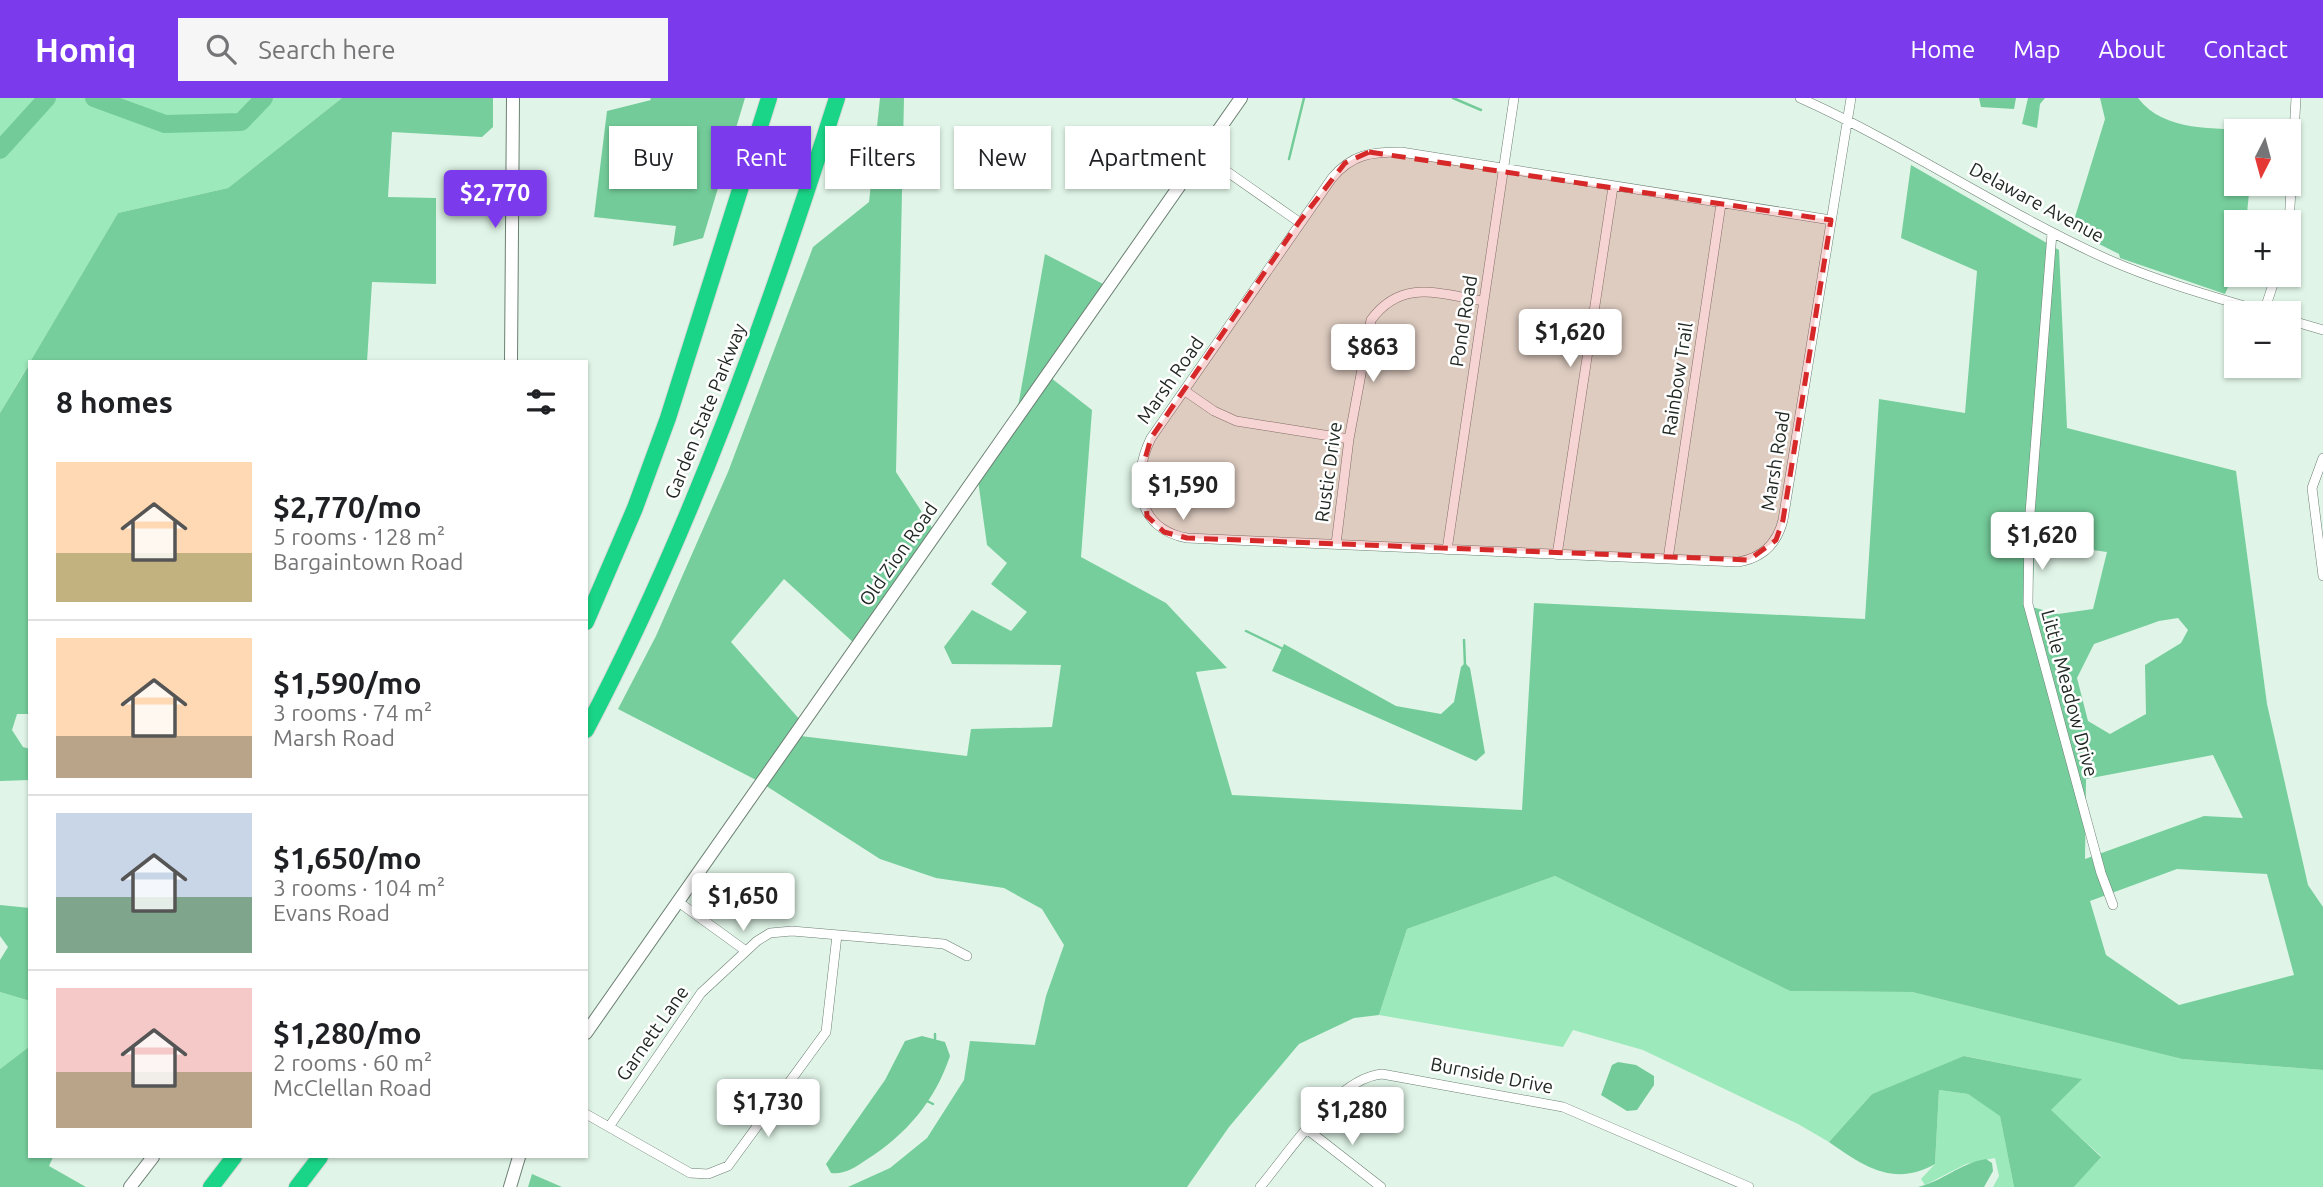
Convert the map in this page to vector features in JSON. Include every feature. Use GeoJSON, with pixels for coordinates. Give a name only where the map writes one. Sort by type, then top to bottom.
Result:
{"type":"FeatureCollection","features":[{"type":"Feature","properties":{"kind":"highway","name":"Garden State Parkway"},"geometry":{"type":"LineString","coordinates":[[588,617],[635,508],[668,418],[769,98]]}},
{"type":"Feature","properties":{"kind":"highway","name":"Garden State Parkway"},"geometry":{"type":"LineString","coordinates":[[588,726],[671,552],[715,448],[790,246],[837,98]]}},
{"type":"Feature","properties":{"kind":"highway"},"geometry":{"type":"LineString","coordinates":[[211,1187],[233,1158]]}},
{"type":"Feature","properties":{"kind":"highway"},"geometry":{"type":"LineString","coordinates":[[297,1187],[319,1158]]}},
{"type":"Feature","properties":{"kind":"street"},"geometry":{"type":"LineString","coordinates":[[511,360],[513,98]]}},
{"type":"Feature","properties":{"kind":"street","name":"Old Zion Road"},"geometry":{"type":"LineString","coordinates":[[1222,126],[1241,98]]}},
{"type":"Feature","properties":{"kind":"street","name":"Pond Road"},"geometry":{"type":"LineString","coordinates":[[1447,550],[1514,98]]}},
{"type":"Feature","properties":{"kind":"street","name":"Delaware Avenue"},"geometry":{"type":"LineString","coordinates":[[1800,98],[1849,121],[2052,233],[2137,271],[2229,301]]}},
{"type":"Feature","properties":{"kind":"street","name":"Marsh Road"},"geometry":{"type":"LineString","coordinates":[[1830,220],[1401,152],[1369,152],[1345,163],[1299,222],[1151,438],[1145,454],[1143,506],[1153,524],[1164,532],[1187,538],[1557,555],[1749,560],[1767,549],[1781,530],[1851,98]]}},
{"type":"Feature","properties":{"kind":"street"},"geometry":{"type":"LineString","coordinates":[[2290,210],[2296,98]]}},
{"type":"Feature","properties":{"kind":"street"},"geometry":{"type":"LineString","coordinates":[[1230,174],[1299,222]]}},
{"type":"Feature","properties":{"kind":"street"},"geometry":{"type":"LineString","coordinates":[[1557,555],[1613,187]]}},
{"type":"Feature","properties":{"kind":"street","name":"Old Zion Road"},"geometry":{"type":"LineString","coordinates":[[588,1030],[1177,189]]}},
{"type":"Feature","properties":{"kind":"street","name":"Rainbow Trail"},"geometry":{"type":"LineString","coordinates":[[1668,559],[1721,204]]}},
{"type":"Feature","properties":{"kind":"street","name":"Little Meadow Drive"},"geometry":{"type":"LineString","coordinates":[[2052,233],[2029,526],[2028,604],[2101,873],[2113,905]]}},
{"type":"Feature","properties":{"kind":"street","name":"Rustic Drive"},"geometry":{"type":"LineString","coordinates":[[1336,544],[1349,439],[1371,320],[1382,306],[1407,292],[1484,300]]}},
{"type":"Feature","properties":{"kind":"street"},"geometry":{"type":"LineString","coordinates":[[2301,324],[2323,330]]}},
{"type":"Feature","properties":{"kind":"street"},"geometry":{"type":"LineString","coordinates":[[1185,391],[1214,411],[1236,421],[1349,439]]}},
{"type":"Feature","properties":{"kind":"street"},"geometry":{"type":"LineString","coordinates":[[2323,458],[2314,477],[2312,493],[2323,576]]}},
{"type":"Feature","properties":{"kind":"street"},"geometry":{"type":"LineString","coordinates":[[677,901],[746,951]]}},
{"type":"Feature","properties":{"kind":"street","name":"Garnett Lane"},"geometry":{"type":"LineString","coordinates":[[609,1127],[694,1002],[757,941],[776,931],[944,944],[967,956]]}},
{"type":"Feature","properties":{"kind":"street"},"geometry":{"type":"LineString","coordinates":[[588,1115],[690,1173],[709,1174],[728,1166],[827,1032],[837,935]]}},
{"type":"Feature","properties":{"kind":"street","name":"Burnside Drive"},"geometry":{"type":"LineString","coordinates":[[1260,1187],[1336,1097],[1352,1084],[1371,1075],[1396,1075],[1563,1107],[1749,1187]]}},
{"type":"Feature","properties":{"kind":"street"},"geometry":{"type":"LineString","coordinates":[[1308,1130],[1381,1187]]}},
{"type":"Feature","properties":{"kind":"street"},"geometry":{"type":"LineString","coordinates":[[130,1187],[152,1158]]}},
{"type":"Feature","properties":{"kind":"street"},"geometry":{"type":"LineString","coordinates":[[510,1187],[519,1158]]}},
{"type":"Feature","properties":{"kind":"highlighted area"},"geometry":{"type":"Polygon","coordinates":[[[1369,152],[1831,220],[1783,520],[1776,540],[1749,560],[1187,538],[1164,532],[1147,516],[1143,466],[1151,438],[1299,222],[1345,163],[1369,152]]]}},
{"type":"Feature","properties":{"kind":"shaded area"},"geometry":{"type":"Polygon","coordinates":[[[0,98],[342,98],[228,188],[118,213],[31,360],[28,360],[28,366],[0,413],[0,98]]]}},
{"type":"Feature","properties":{"kind":"shaded area"},"geometry":{"type":"Polygon","coordinates":[[[342,98],[493,98],[493,127],[482,137],[392,132],[388,197],[436,198],[436,284],[372,282],[367,360],[31,360],[118,213],[228,188],[342,98]]]}},
{"type":"Feature","properties":{"kind":"shaded area"},"geometry":{"type":"Polygon","coordinates":[[[650,98],[745,98],[737,126],[711,126],[711,189],[718,189],[703,238],[673,246],[676,226],[594,217],[607,111],[651,100],[650,98]]]}},
{"type":"Feature","properties":{"kind":"shaded area"},"geometry":{"type":"Polygon","coordinates":[[[880,98],[904,98],[903,126],[877,126],[880,98]]]}},
{"type":"Feature","properties":{"kind":"shaded area"},"geometry":{"type":"Polygon","coordinates":[[[1979,98],[2016,98],[2014,109],[1981,107],[1979,98]]]}},
{"type":"Feature","properties":{"kind":"shaded area"},"geometry":{"type":"Polygon","coordinates":[[[2028,98],[2045,98],[2040,104],[2037,128],[2022,124],[2028,98]]]}},
{"type":"Feature","properties":{"kind":"shaded area"},"geometry":{"type":"Polygon","coordinates":[[[2100,98],[2138,98],[2149,109],[2176,123],[2224,129],[2224,196],[2249,196],[2247,210],[2224,210],[2224,287],[2228,287],[2225,294],[2120,258],[2119,254],[2071,230],[2105,119],[2100,98]]]}},
{"type":"Feature","properties":{"kind":"shaded area"},"geometry":{"type":"Polygon","coordinates":[[[1911,165],[2059,250],[2067,428],[2236,471],[2267,704],[2308,885],[2323,907],[2323,1070],[2182,1059],[1912,992],[1790,991],[1555,876],[1407,929],[1379,1015],[1354,1018],[1299,1044],[1229,1127],[1187,1187],[848,1187],[890,1168],[927,1138],[964,1080],[970,1041],[1035,1045],[1046,996],[1064,945],[1042,909],[1004,888],[936,878],[880,859],[760,782],[618,709],[656,636],[728,472],[813,247],[869,202],[870,189],[902,189],[896,472],[934,531],[855,644],[784,579],[731,642],[801,721],[792,735],[967,756],[971,729],[1052,727],[1061,665],[952,664],[944,647],[972,610],[1011,631],[1027,612],[991,584],[1007,563],[987,545],[977,473],[1016,418],[1045,254],[1107,286],[1046,374],[1092,410],[1081,557],[1166,603],[1227,668],[1196,672],[1232,795],[1522,810],[1534,603],[1865,619],[1879,399],[1965,413],[1977,271],[1901,238],[1911,165]],[[2035,534],[2032,607],[2058,614],[2093,609],[2107,552],[2064,546],[2035,534]],[[2178,618],[2159,621],[2094,644],[2077,678],[2088,721],[2110,734],[2146,714],[2145,665],[2181,643],[2188,630],[2178,618]],[[2213,755],[2086,779],[2085,859],[2204,816],[2243,818],[2213,755]],[[2177,869],[2090,901],[2106,955],[2179,1005],[2294,975],[2267,874],[2177,869]]]}},
{"type":"Feature","properties":{"kind":"shaded area"},"geometry":{"type":"Polygon","coordinates":[[[28,366],[28,714],[17,714],[12,730],[23,747],[28,748],[28,780],[0,781],[0,413],[28,366]]]}},
{"type":"Feature","properties":{"kind":"shaded area"},"geometry":{"type":"Polygon","coordinates":[[[1284,644],[1396,706],[1441,714],[1454,702],[1461,667],[1465,663],[1470,668],[1485,753],[1476,761],[1272,671],[1284,644]]]}},
{"type":"Feature","properties":{"kind":"shaded area"},"geometry":{"type":"Polygon","coordinates":[[[1555,876],[1790,991],[1912,992],[2182,1059],[2323,1070],[2323,1187],[2074,1187],[2101,1156],[2050,1110],[2081,1079],[1965,1056],[1872,1094],[1829,1142],[1798,1124],[1643,1050],[1573,1030],[1563,1047],[1379,1015],[1407,929],[1555,876]]]}},
{"type":"Feature","properties":{"kind":"shaded area"},"geometry":{"type":"Polygon","coordinates":[[[0,905],[28,908],[28,1000],[0,992],[0,960],[8,947],[0,936],[0,905]]]}},
{"type":"Feature","properties":{"kind":"shaded area"},"geometry":{"type":"Polygon","coordinates":[[[0,992],[28,1000],[28,1048],[0,1069],[0,992]]]}},
{"type":"Feature","properties":{"kind":"shaded area"},"geometry":{"type":"Polygon","coordinates":[[[922,1036],[945,1042],[950,1056],[927,1102],[894,1140],[850,1170],[831,1173],[826,1164],[885,1080],[905,1041],[922,1036]]]}},
{"type":"Feature","properties":{"kind":"shaded area"},"geometry":{"type":"Polygon","coordinates":[[[28,1048],[28,1158],[53,1158],[49,1166],[86,1187],[0,1187],[0,1069],[28,1048]]]}},
{"type":"Feature","properties":{"kind":"shaded area"},"geometry":{"type":"Polygon","coordinates":[[[1964,1056],[2082,1079],[2051,1110],[2101,1157],[2074,1187],[2014,1187],[2000,1116],[1968,1094],[1939,1090],[1935,1164],[1920,1171],[1893,1174],[1880,1171],[1829,1142],[1872,1094],[1964,1056]]]}},
{"type":"Feature","properties":{"kind":"shaded area"},"geometry":{"type":"Polygon","coordinates":[[[1618,1062],[1636,1065],[1654,1076],[1654,1085],[1637,1110],[1627,1111],[1601,1095],[1612,1065],[1618,1062]]]}},
{"type":"Feature","properties":{"kind":"shaded area"},"geometry":{"type":"Polygon","coordinates":[[[1939,1090],[1968,1094],[2000,1115],[2014,1187],[1993,1187],[1999,1176],[1995,1158],[1966,1164],[1925,1185],[1921,1179],[1935,1164],[1939,1090]]]}},
{"type":"Feature","properties":{"kind":"shaded area"},"geometry":{"type":"Polygon","coordinates":[[[1986,1159],[1992,1163],[1993,1171],[1984,1187],[1918,1187],[1968,1164],[1986,1159]]]}},
{"type":"Feature","properties":{"kind":"shaded area"},"geometry":{"type":"Polygon","coordinates":[[[532,1174],[562,1187],[528,1187],[532,1174]]]}},
{"type":"Feature","properties":{"kind":"waterway"},"geometry":{"type":"LineString","coordinates":[[0,150],[47,98]]}},
{"type":"Feature","properties":{"kind":"waterway"},"geometry":{"type":"LineString","coordinates":[[94,98],[165,124],[241,122],[264,98]]}},
{"type":"Feature","properties":{"kind":"waterway"},"geometry":{"type":"LineString","coordinates":[[1289,159],[1304,98]]}},
{"type":"Feature","properties":{"kind":"waterway"},"geometry":{"type":"LineString","coordinates":[[1453,98],[1481,110]]}},
{"type":"Feature","properties":{"kind":"waterway"},"geometry":{"type":"LineString","coordinates":[[1246,631],[1285,650]]}},
{"type":"Feature","properties":{"kind":"waterway"},"geometry":{"type":"LineString","coordinates":[[1464,640],[1465,665]]}},
{"type":"Feature","properties":{"kind":"waterway"},"geometry":{"type":"LineString","coordinates":[[935,1034],[935,1039]]}},
{"type":"Feature","properties":{"kind":"waterway"},"geometry":{"type":"LineString","coordinates":[[927,1101],[933,1104]]}}]}
